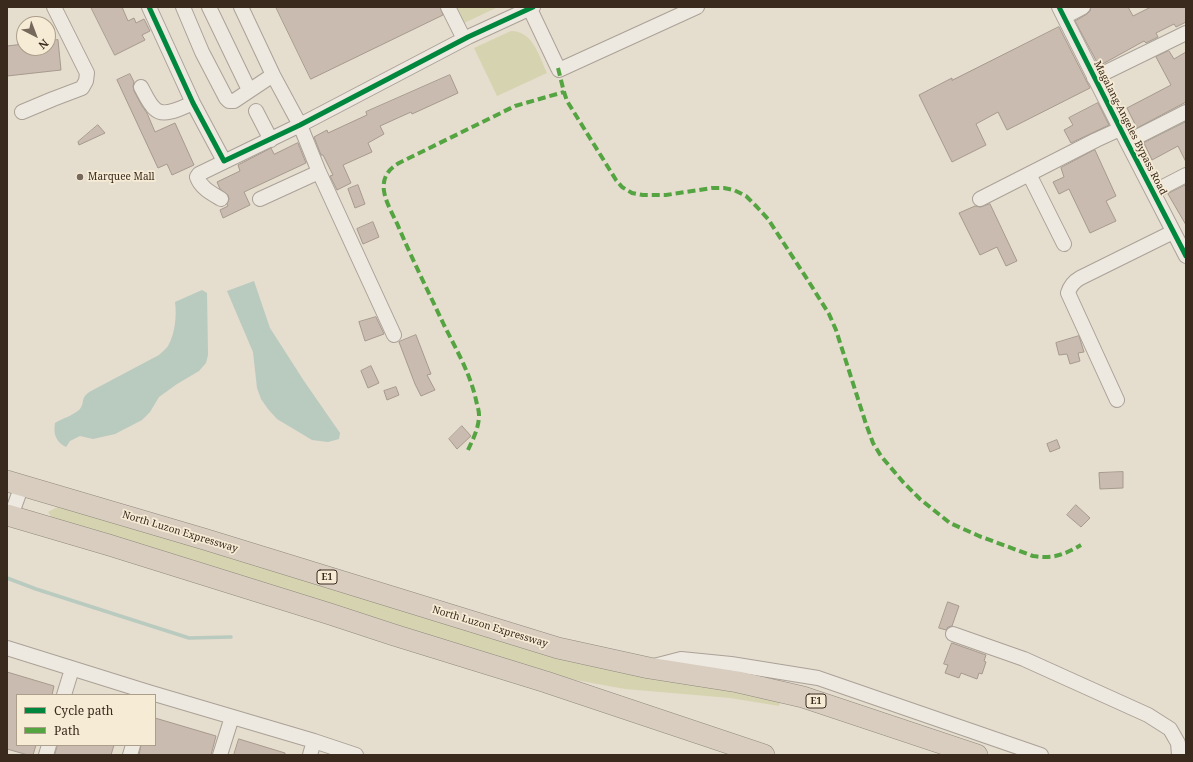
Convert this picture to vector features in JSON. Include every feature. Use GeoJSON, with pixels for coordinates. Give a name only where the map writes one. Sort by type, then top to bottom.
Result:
{"type":"FeatureCollection","features":[{"type":"Feature","properties":{"kind":"highway","name":"North Luzon Expressway"},"geometry":{"type":"LineString","coordinates":[[15,483],[204,539],[558,648],[649,668],[738,682],[803,697],[977,755]]}},
{"type":"Feature","properties":{"kind":"highway"},"geometry":{"type":"LineString","coordinates":[[9,516],[109,545],[323,611],[394,635],[546,682],[764,755]]}},
{"type":"Feature","properties":{"kind":"street"},"geometry":{"type":"LineString","coordinates":[[22,112],[82,88],[86,81],[87,73],[54,7]]}},
{"type":"Feature","properties":{"kind":"street"},"geometry":{"type":"LineString","coordinates":[[149,7],[194,103],[224,161]]}},
{"type":"Feature","properties":{"kind":"street"},"geometry":{"type":"LineString","coordinates":[[183,7],[202,52],[229,101],[234,101],[273,75]]}},
{"type":"Feature","properties":{"kind":"street"},"geometry":{"type":"LineString","coordinates":[[209,7],[249,90]]}},
{"type":"Feature","properties":{"kind":"street"},"geometry":{"type":"LineString","coordinates":[[241,7],[273,75],[300,126],[319,172],[394,335]]}},
{"type":"Feature","properties":{"kind":"street"},"geometry":{"type":"LineString","coordinates":[[448,7],[466,38]]}},
{"type":"Feature","properties":{"kind":"street"},"geometry":{"type":"LineString","coordinates":[[221,199],[202,187],[197,177],[199,174],[300,126],[466,38],[531,8],[559,69],[697,7]]}},
{"type":"Feature","properties":{"kind":"street"},"geometry":{"type":"LineString","coordinates":[[1061,12],[1083,7]]}},
{"type":"Feature","properties":{"kind":"street","name":"Magalang-Angeles Bypass Road"},"geometry":{"type":"LineString","coordinates":[[1061,12],[1186,256]]}},
{"type":"Feature","properties":{"kind":"street"},"geometry":{"type":"LineString","coordinates":[[1094,78],[1186,33]]}},
{"type":"Feature","properties":{"kind":"street"},"geometry":{"type":"LineString","coordinates":[[141,87],[154,109],[160,113],[167,113],[194,103]]}},
{"type":"Feature","properties":{"kind":"street"},"geometry":{"type":"LineString","coordinates":[[256,111],[271,140]]}},
{"type":"Feature","properties":{"kind":"street"},"geometry":{"type":"LineString","coordinates":[[1127,142],[1186,112]]}},
{"type":"Feature","properties":{"kind":"street"},"geometry":{"type":"LineString","coordinates":[[980,199],[1120,129]]}},
{"type":"Feature","properties":{"kind":"street"},"geometry":{"type":"LineString","coordinates":[[260,199],[319,172]]}},
{"type":"Feature","properties":{"kind":"street"},"geometry":{"type":"LineString","coordinates":[[1030,174],[1064,244]]}},
{"type":"Feature","properties":{"kind":"street"},"geometry":{"type":"LineString","coordinates":[[1153,192],[1186,175]]}},
{"type":"Feature","properties":{"kind":"street"},"geometry":{"type":"LineString","coordinates":[[1117,400],[1068,293],[1069,287],[1080,278],[1173,232]]}},
{"type":"Feature","properties":{"kind":"street"},"geometry":{"type":"LineString","coordinates":[[9,516],[15,483]]}},
{"type":"Feature","properties":{"kind":"street"},"geometry":{"type":"LineString","coordinates":[[953,634],[1024,660],[1148,715],[1170,729],[1178,743],[1179,755]]}},
{"type":"Feature","properties":{"kind":"street"},"geometry":{"type":"LineString","coordinates":[[7,648],[148,694]]}},
{"type":"Feature","properties":{"kind":"street"},"geometry":{"type":"LineString","coordinates":[[649,668],[681,659],[730,664],[818,678],[1041,755]]}},
{"type":"Feature","properties":{"kind":"street"},"geometry":{"type":"LineString","coordinates":[[64,694],[72,669]]}},
{"type":"Feature","properties":{"kind":"street"},"geometry":{"type":"LineString","coordinates":[[156,696],[314,741],[356,755]]}},
{"type":"Feature","properties":{"kind":"street"},"geometry":{"type":"LineString","coordinates":[[220,755],[232,717]]}},
{"type":"Feature","properties":{"kind":"street"},"geometry":{"type":"LineString","coordinates":[[310,755],[314,741]]}},
{"type":"Feature","properties":{"kind":"shaded area"},"geometry":{"type":"Polygon","coordinates":[[[454,7],[498,7],[462,24],[454,7]]]}},
{"type":"Feature","properties":{"kind":"shaded area"},"geometry":{"type":"Polygon","coordinates":[[[511,31],[519,32],[530,40],[538,52],[547,73],[497,96],[474,48],[511,31]]]}},
{"type":"Feature","properties":{"kind":"shaded area"},"geometry":{"type":"Polygon","coordinates":[[[254,281],[270,328],[340,433],[339,439],[328,442],[312,440],[277,419],[261,399],[257,388],[253,352],[227,291],[254,281]]]}},
{"type":"Feature","properties":{"kind":"shaded area"},"geometry":{"type":"Polygon","coordinates":[[[202,290],[207,293],[208,355],[206,363],[199,371],[159,397],[150,412],[142,420],[115,434],[93,439],[80,436],[70,441],[66,447],[60,443],[54,431],[55,423],[79,410],[85,396],[91,391],[159,355],[168,346],[174,330],[176,318],[175,302],[202,290]]]}},
{"type":"Feature","properties":{"kind":"shaded area"},"geometry":{"type":"Polygon","coordinates":[[[63,504],[782,698],[779,706],[730,698],[625,689],[570,679],[56,524],[48,512],[63,504]]]}},
{"type":"Feature","properties":{"kind":"building"},"geometry":{"type":"Polygon","coordinates":[[[91,7],[122,7],[128,21],[134,18],[136,23],[144,19],[150,31],[142,35],[145,40],[115,55],[91,7]]]}},
{"type":"Feature","properties":{"kind":"building"},"geometry":{"type":"Polygon","coordinates":[[[276,7],[440,7],[443,15],[311,79],[276,7]]]}},
{"type":"Feature","properties":{"kind":"building"},"geometry":{"type":"Polygon","coordinates":[[[1091,7],[1128,7],[1133,16],[1151,7],[1186,7],[1186,22],[1176,27],[1174,24],[1156,33],[1158,37],[1146,43],[1144,41],[1099,66],[1075,21],[1087,14],[1091,7]]]}},
{"type":"Feature","properties":{"kind":"building"},"geometry":{"type":"Polygon","coordinates":[[[1059,27],[1090,88],[1007,130],[998,112],[976,124],[986,145],[952,162],[919,95],[1059,27]]]}},
{"type":"Feature","properties":{"kind":"building"},"geometry":{"type":"Polygon","coordinates":[[[56,40],[58,40],[61,70],[7,76],[7,46],[16,45],[16,56],[56,56],[56,40]]]}},
{"type":"Feature","properties":{"kind":"building"},"geometry":{"type":"Polygon","coordinates":[[[1169,51],[1174,59],[1186,52],[1186,102],[1137,128],[1127,108],[1171,85],[1156,57],[1169,51]]]}},
{"type":"Feature","properties":{"kind":"building"},"geometry":{"type":"Polygon","coordinates":[[[130,74],[134,82],[134,91],[147,113],[155,132],[175,123],[194,165],[172,175],[167,164],[158,168],[117,80],[130,74]]]}},
{"type":"Feature","properties":{"kind":"building"},"geometry":{"type":"Polygon","coordinates":[[[450,75],[458,93],[412,114],[411,112],[380,126],[384,134],[368,143],[372,152],[343,165],[351,183],[337,190],[330,176],[333,175],[323,155],[321,155],[314,137],[327,130],[328,133],[367,115],[366,112],[450,75]]]}},
{"type":"Feature","properties":{"kind":"building"},"geometry":{"type":"Polygon","coordinates":[[[1098,103],[1109,125],[1071,143],[1064,130],[1073,125],[1069,118],[1098,103]]]}},
{"type":"Feature","properties":{"kind":"building"},"geometry":{"type":"Polygon","coordinates":[[[1186,122],[1186,162],[1178,146],[1152,160],[1144,143],[1186,122]]]}},
{"type":"Feature","properties":{"kind":"building"},"geometry":{"type":"Polygon","coordinates":[[[98,125],[105,133],[79,145],[78,142],[98,125]]]}},
{"type":"Feature","properties":{"kind":"building"},"geometry":{"type":"Polygon","coordinates":[[[298,143],[306,163],[244,192],[250,205],[223,218],[220,210],[228,206],[227,204],[229,199],[228,195],[220,189],[217,182],[240,171],[238,165],[271,148],[274,154],[298,143]]]}},
{"type":"Feature","properties":{"kind":"building"},"geometry":{"type":"Polygon","coordinates":[[[1095,150],[1116,196],[1106,201],[1116,221],[1090,233],[1069,189],[1059,194],[1053,182],[1064,177],[1061,168],[1095,150]]]}},
{"type":"Feature","properties":{"kind":"building"},"geometry":{"type":"Polygon","coordinates":[[[358,185],[365,204],[355,208],[348,189],[358,185]]]}},
{"type":"Feature","properties":{"kind":"building"},"geometry":{"type":"Polygon","coordinates":[[[1186,185],[1186,225],[1168,194],[1186,185]]]}},
{"type":"Feature","properties":{"kind":"building"},"geometry":{"type":"Polygon","coordinates":[[[990,204],[1017,261],[1006,266],[997,247],[980,255],[959,213],[975,206],[980,207],[990,204]]]}},
{"type":"Feature","properties":{"kind":"building"},"geometry":{"type":"Polygon","coordinates":[[[373,222],[379,237],[363,244],[357,229],[373,222]]]}},
{"type":"Feature","properties":{"kind":"building"},"geometry":{"type":"Polygon","coordinates":[[[376,317],[384,334],[365,341],[359,322],[376,317]]]}},
{"type":"Feature","properties":{"kind":"building"},"geometry":{"type":"Polygon","coordinates":[[[416,335],[431,374],[427,375],[435,390],[421,396],[399,342],[416,335]]]}},
{"type":"Feature","properties":{"kind":"building"},"geometry":{"type":"Polygon","coordinates":[[[1079,336],[1084,352],[1078,353],[1080,361],[1070,364],[1067,354],[1059,355],[1056,343],[1079,336]]]}},
{"type":"Feature","properties":{"kind":"building"},"geometry":{"type":"Polygon","coordinates":[[[371,366],[379,383],[368,388],[361,371],[371,366]]]}},
{"type":"Feature","properties":{"kind":"building"},"geometry":{"type":"Polygon","coordinates":[[[396,387],[399,395],[387,400],[384,391],[396,387]]]}},
{"type":"Feature","properties":{"kind":"building"},"geometry":{"type":"Polygon","coordinates":[[[462,426],[471,436],[457,449],[449,439],[462,426]]]}},
{"type":"Feature","properties":{"kind":"building"},"geometry":{"type":"Polygon","coordinates":[[[1057,440],[1060,448],[1050,452],[1047,444],[1057,440]]]}},
{"type":"Feature","properties":{"kind":"building"},"geometry":{"type":"Polygon","coordinates":[[[1123,472],[1123,488],[1100,489],[1099,473],[1123,472]]]}},
{"type":"Feature","properties":{"kind":"building"},"geometry":{"type":"Polygon","coordinates":[[[1076,505],[1090,518],[1081,527],[1067,515],[1076,505]]]}},
{"type":"Feature","properties":{"kind":"building"},"geometry":{"type":"Polygon","coordinates":[[[948,602],[959,606],[952,626],[948,627],[946,630],[939,628],[948,602]]]}},
{"type":"Feature","properties":{"kind":"building"},"geometry":{"type":"Polygon","coordinates":[[[952,643],[986,655],[984,661],[986,662],[982,674],[979,673],[977,679],[961,673],[959,678],[945,673],[948,665],[944,664],[952,643]]]}},
{"type":"Feature","properties":{"kind":"building"},"geometry":{"type":"Polygon","coordinates":[[[7,672],[54,686],[52,694],[16,694],[16,746],[36,746],[33,755],[7,749],[7,672]]]}},
{"type":"Feature","properties":{"kind":"building"},"geometry":{"type":"Polygon","coordinates":[[[156,718],[216,736],[211,755],[139,755],[141,746],[156,746],[156,718]]]}},
{"type":"Feature","properties":{"kind":"building"},"geometry":{"type":"Polygon","coordinates":[[[239,739],[285,753],[285,755],[234,755],[239,739]]]}},
{"type":"Feature","properties":{"kind":"building"},"geometry":{"type":"Polygon","coordinates":[[[58,746],[114,746],[111,755],[55,755],[58,746]]]}},
{"type":"Feature","properties":{"kind":"waterway"},"geometry":{"type":"LineString","coordinates":[[7,578],[36,589],[189,638],[231,637]]}},
{"type":"Feature","properties":{"kind":"marked path"},"geometry":{"type":"LineString","coordinates":[[558,68],[567,101],[616,180],[622,187],[632,193],[643,195],[666,195],[712,188],[734,190],[746,196],[768,219],[829,314],[836,330],[873,443],[881,456],[920,499],[950,523],[979,536],[1033,556],[1047,557],[1058,555],[1081,545]]}},
{"type":"Feature","properties":{"kind":"marked path"},"geometry":{"type":"LineString","coordinates":[[468,450],[479,420],[479,411],[470,380],[388,205],[384,191],[385,177],[393,167],[401,162],[515,106],[564,92]]}},
{"type":"Feature","properties":{"kind":"cycle path"},"geometry":{"type":"LineString","coordinates":[[149,7],[193,103],[224,161],[300,125],[468,37],[533,7]]}},
{"type":"Feature","properties":{"kind":"cycle path"},"geometry":{"type":"LineString","coordinates":[[1059,7],[1186,256]]}},
{"type":"Feature","properties":{"kind":"place","name":"Marquee Mall"},"geometry":{"type":"Point","coordinates":[80,177]}}]}
